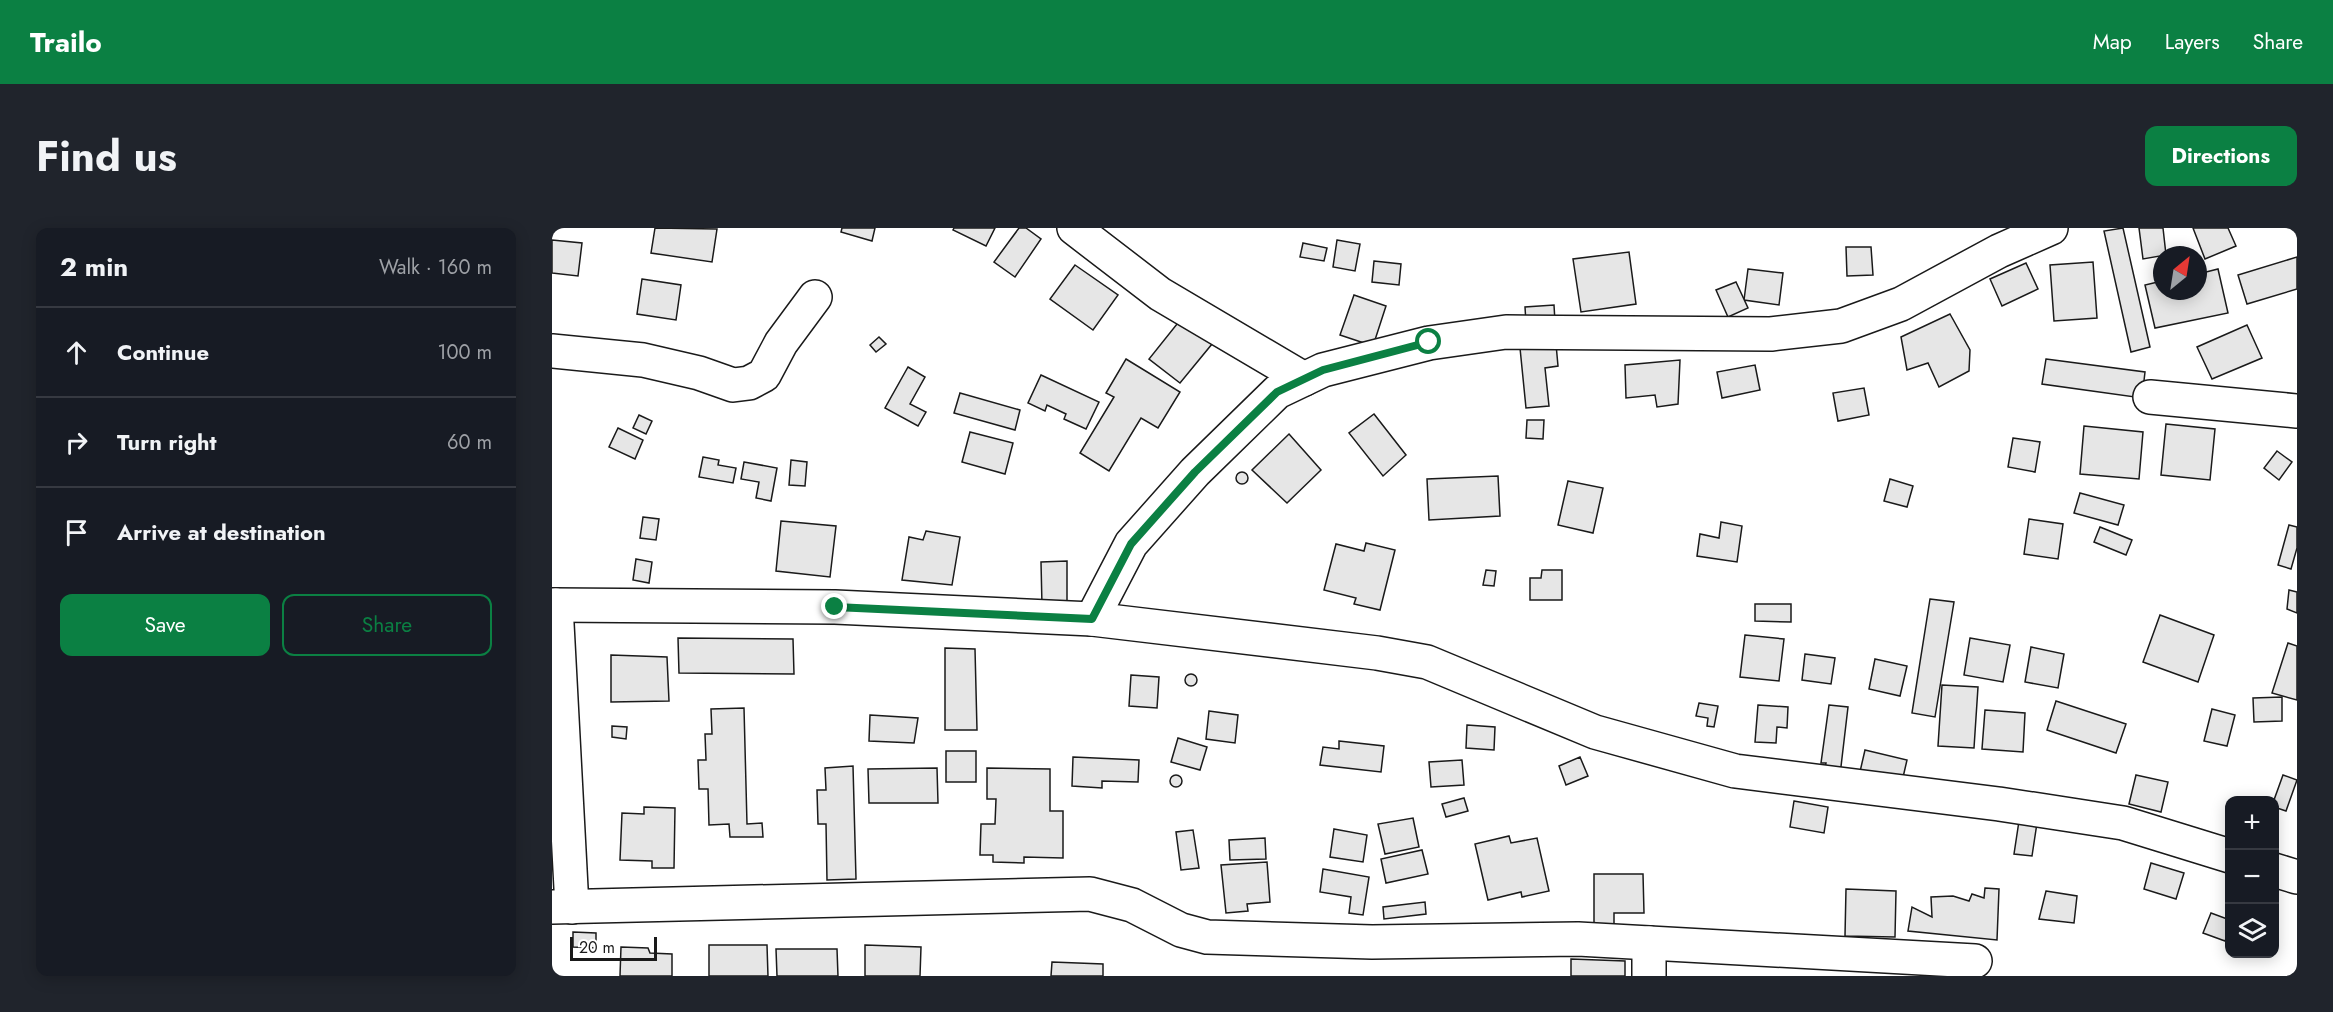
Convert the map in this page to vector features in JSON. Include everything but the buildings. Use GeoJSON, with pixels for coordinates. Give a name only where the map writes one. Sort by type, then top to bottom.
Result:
{"type":"FeatureCollection","features":[{"type":"Feature","properties":{"kind":"street"},"geometry":{"type":"LineString","coordinates":[[1074,228],[1160,294],[1304,380]]}},
{"type":"Feature","properties":{"kind":"street"},"geometry":{"type":"LineString","coordinates":[[1092,619],[1131,544],[1195,472],[1277,392],[1323,370],[1429,342],[1506,332],[1771,334],[1841,326],[1901,304],[1999,251],[2051,228]]}},
{"type":"Feature","properties":{"kind":"street"},"geometry":{"type":"LineString","coordinates":[[552,351],[643,360],[699,373],[734,385],[749,383],[764,375],[781,343],[815,297]]}},
{"type":"Feature","properties":{"kind":"street"},"geometry":{"type":"LineString","coordinates":[[2150,397],[2297,411]]}},
{"type":"Feature","properties":{"kind":"street"},"geometry":{"type":"LineString","coordinates":[[1975,961],[1578,939],[1372,942],[1207,937],[1181,930],[1132,905],[1090,894],[562,907],[554,605],[835,607],[1092,619],[1377,653],[1427,662],[1594,732],[1735,771],[1999,804],[2122,823],[2225,855]]}},
{"type":"Feature","properties":{"kind":"street"},"geometry":{"type":"LineString","coordinates":[[2279,872],[2297,877]]}},
{"type":"Feature","properties":{"kind":"street"},"geometry":{"type":"LineString","coordinates":[[1649,943],[1649,976]]}},
{"type":"Feature","properties":{"kind":"route"},"geometry":{"type":"LineString","coordinates":[[835,607],[1092,619],[1131,544],[1195,472],[1277,392],[1323,370],[1429,342]]}}]}
